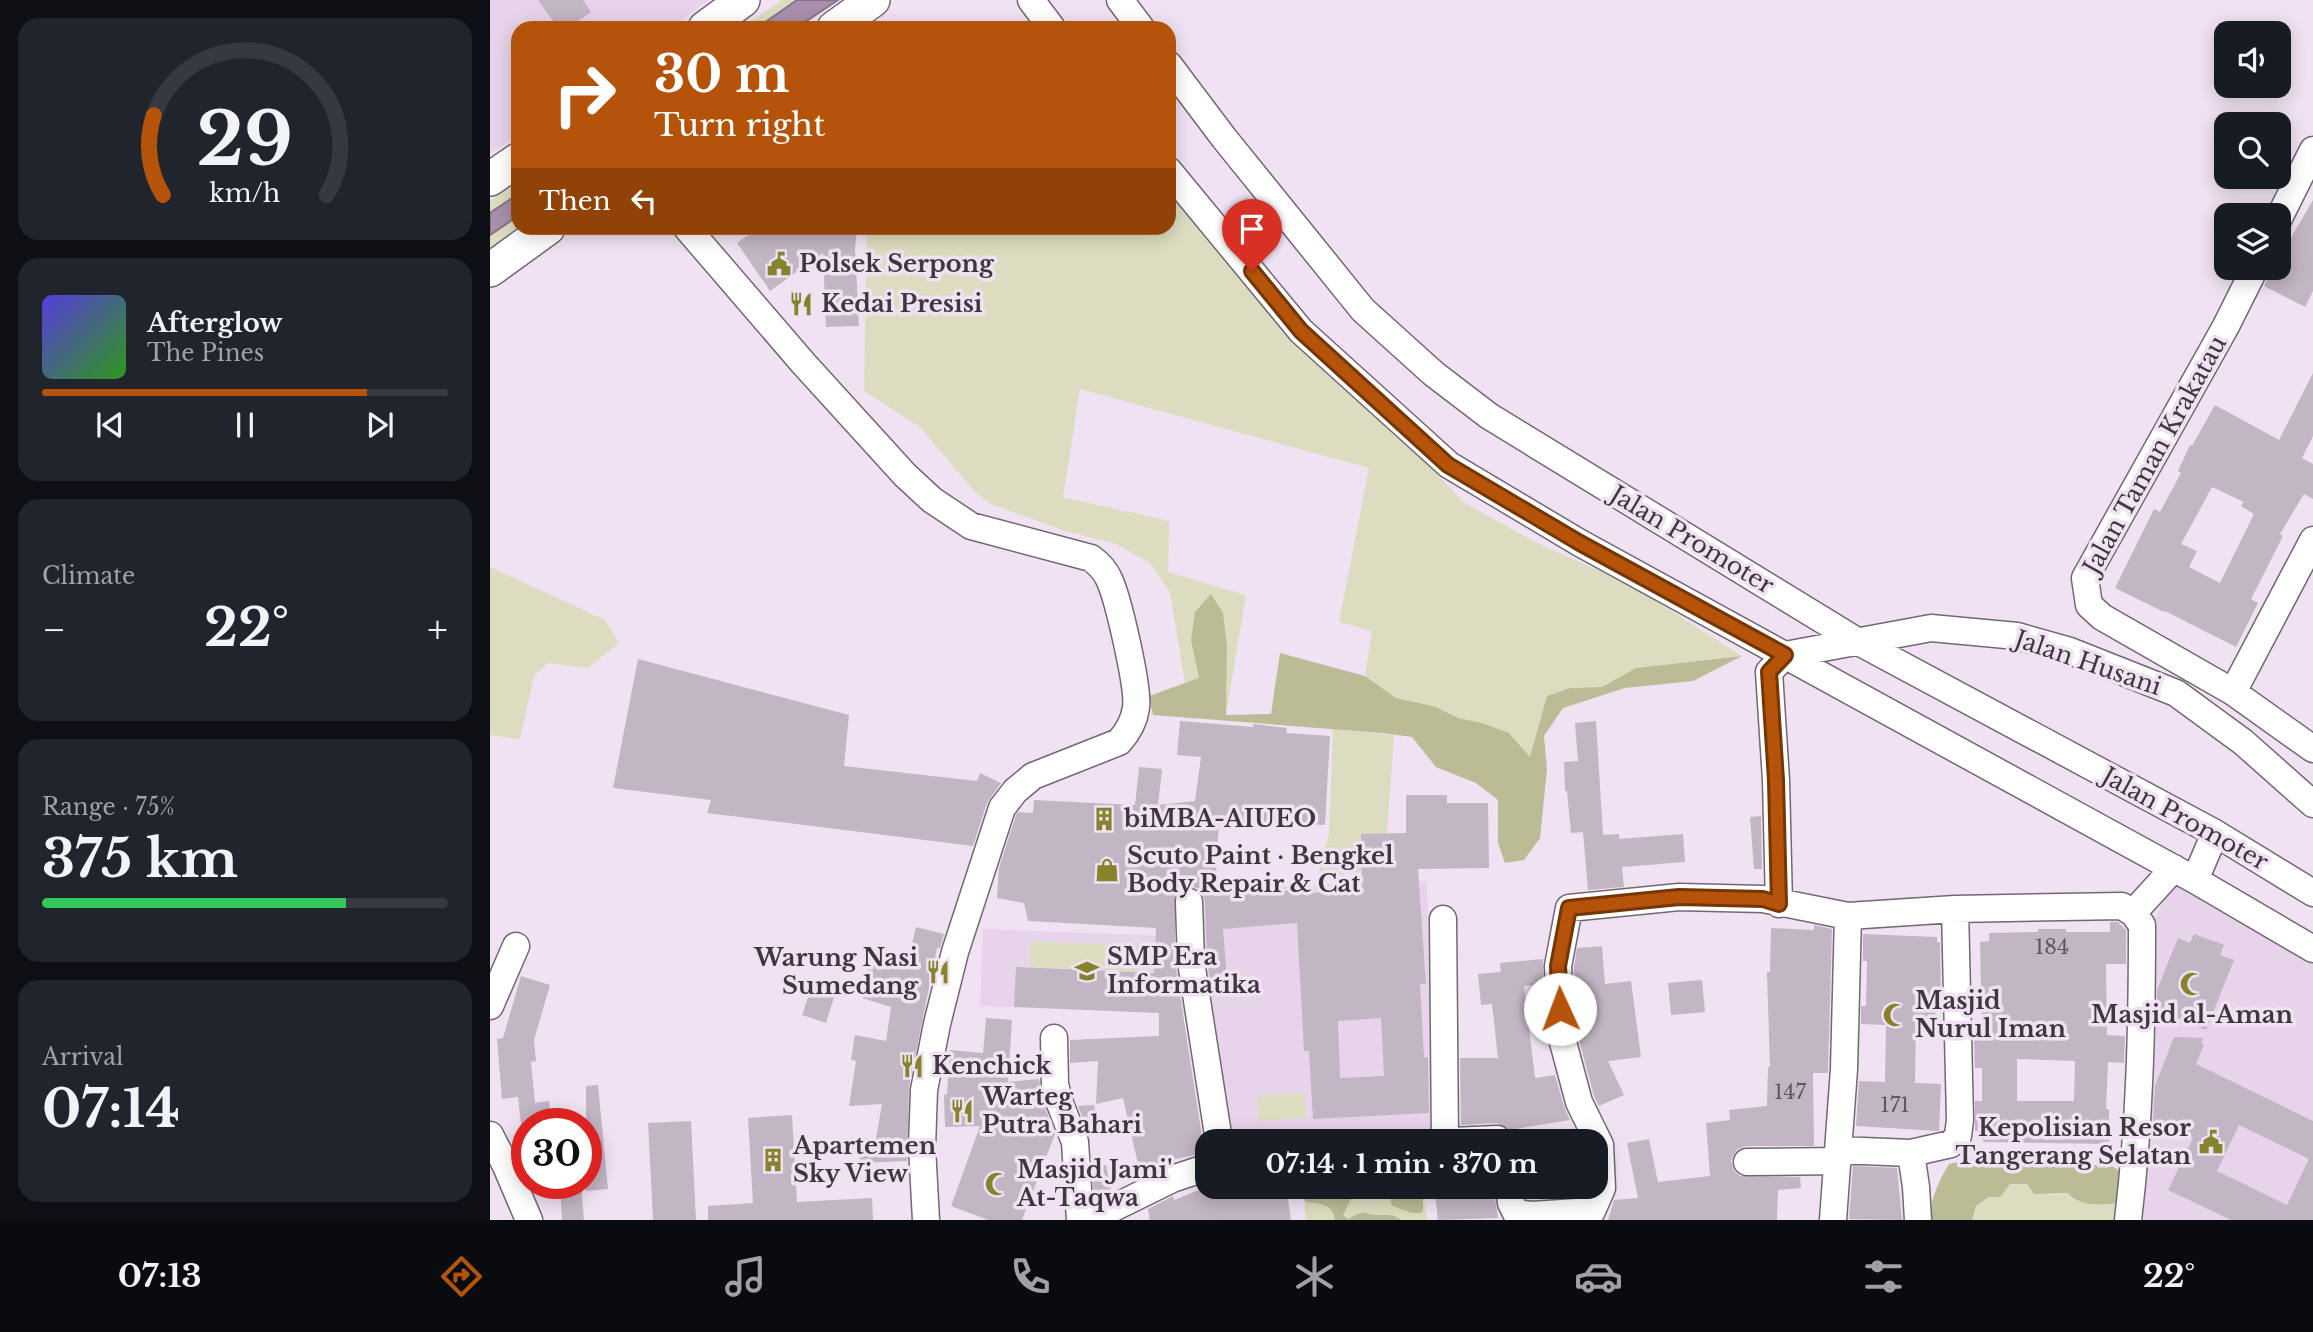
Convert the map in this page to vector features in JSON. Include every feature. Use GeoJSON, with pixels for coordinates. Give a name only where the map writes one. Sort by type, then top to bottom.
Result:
{"type":"FeatureCollection","features":[{"type":"Feature","properties":{"kind":"main road"},"geometry":{"type":"LineString","coordinates":[[714,21],[743,0]]}},
{"type":"Feature","properties":{"kind":"main road"},"geometry":{"type":"LineString","coordinates":[[844,21],[873,0]]}},
{"type":"Feature","properties":{"kind":"main road"},"geometry":{"type":"LineString","coordinates":[[490,179],[511,165]]}},
{"type":"Feature","properties":{"kind":"main road"},"geometry":{"type":"LineString","coordinates":[[490,270],[538,235]]}},
{"type":"Feature","properties":{"kind":"street"},"geometry":{"type":"LineString","coordinates":[[1031,0],[1047,21]]}},
{"type":"Feature","properties":{"kind":"street"},"geometry":{"type":"LineString","coordinates":[[1120,0],[1136,21]]}},
{"type":"Feature","properties":{"kind":"street","name":"Jalan Promoter"},"geometry":{"type":"LineString","coordinates":[[1176,74],[1363,310],[1434,374],[1489,416],[1857,640],[2215,833],[2313,893]]}},
{"type":"Feature","properties":{"kind":"street"},"geometry":{"type":"LineString","coordinates":[[2286,203],[2313,150]]}},
{"type":"Feature","properties":{"kind":"street","name":"Jalan Promoter"},"geometry":{"type":"LineString","coordinates":[[1176,180],[1301,331],[1448,465],[1580,543],[2185,874],[2313,949]]}},
{"type":"Feature","properties":{"kind":"street"},"geometry":{"type":"LineString","coordinates":[[693,235],[804,364],[905,475],[932,500],[971,526],[1091,558],[1102,566],[1113,587],[1136,697],[1133,722],[1128,733],[1119,742],[1033,776],[1015,790],[1002,808],[958,940],[924,1090],[922,1147],[926,1220]]}},
{"type":"Feature","properties":{"kind":"street","name":"Jalan Taman Krakatau"},"geometry":{"type":"LineString","coordinates":[[2249,280],[2085,578],[2089,605],[2102,617],[2233,692],[2313,749]]}},
{"type":"Feature","properties":{"kind":"street"},"geometry":{"type":"LineString","coordinates":[[2233,692],[2313,540]]}},
{"type":"Feature","properties":{"kind":"street","name":"Jalan Husani"},"geometry":{"type":"LineString","coordinates":[[1785,655],[1931,628],[2017,636],[2070,651],[2176,693],[2243,742],[2313,804]]}},
{"type":"Feature","properties":{"kind":"street"},"geometry":{"type":"LineString","coordinates":[[1779,904],[1776,780],[1769,672],[1785,655]]}},
{"type":"Feature","properties":{"kind":"street"},"geometry":{"type":"LineString","coordinates":[[2133,913],[2185,874],[2215,833]]}},
{"type":"Feature","properties":{"kind":"street"},"geometry":{"type":"LineString","coordinates":[[1511,1199],[1516,1213],[1593,1215],[1602,1188],[1600,1145],[1580,1102],[1560,1031],[1558,966],[1569,908],[1679,897],[1763,899],[1848,916],[1955,909],[2122,906],[2133,913],[2142,925],[2142,1035],[2134,1171],[2128,1220]]}},
{"type":"Feature","properties":{"kind":"street"},"geometry":{"type":"LineString","coordinates":[[1189,902],[1191,962],[1217,1129]]}},
{"type":"Feature","properties":{"kind":"street"},"geometry":{"type":"LineString","coordinates":[[1747,1162],[1911,1153],[1951,1144],[1958,1136],[1960,1120],[1955,909]]}},
{"type":"Feature","properties":{"kind":"street"},"geometry":{"type":"LineString","coordinates":[[1833,1220],[1839,1156],[1848,916]]}},
{"type":"Feature","properties":{"kind":"street"},"geometry":{"type":"LineString","coordinates":[[1443,919],[1445,1129]]}},
{"type":"Feature","properties":{"kind":"street"},"geometry":{"type":"LineString","coordinates":[[490,1006],[516,946]]}},
{"type":"Feature","properties":{"kind":"street"},"geometry":{"type":"LineString","coordinates":[[1054,1038],[1055,1084],[1075,1142],[1080,1220]]}},
{"type":"Feature","properties":{"kind":"street"},"geometry":{"type":"LineString","coordinates":[[490,1135],[529,1220]]}},
{"type":"Feature","properties":{"kind":"street"},"geometry":{"type":"LineString","coordinates":[[1911,1153],[1918,1220]]}},
{"type":"Feature","properties":{"kind":"street"},"geometry":{"type":"LineString","coordinates":[[1089,1220],[1144,1208],[1172,1179],[1195,1171]]}},
{"type":"Feature","properties":{"kind":"shaded area"},"geometry":{"type":"Polygon","coordinates":[[[490,0],[709,0],[680,21],[511,21],[511,140],[490,154],[490,0]]]}},
{"type":"Feature","properties":{"kind":"shaded area"},"geometry":{"type":"Polygon","coordinates":[[[797,0],[838,0],[806,21],[767,21],[797,0]]]}},
{"type":"Feature","properties":{"kind":"shaded area"},"geometry":{"type":"Polygon","coordinates":[[[511,199],[511,221],[490,235],[490,213],[511,199]]]}},
{"type":"Feature","properties":{"kind":"shaded area"},"geometry":{"type":"Polygon","coordinates":[[[2173,879],[2313,964],[2313,1220],[2135,1220],[2151,927],[2173,879]]]}},
{"type":"Feature","properties":{"kind":"shaded area"},"geometry":{"type":"Polygon","coordinates":[[[1427,881],[1436,1129],[1221,1129],[1189,890],[1427,881]]]}},
{"type":"Feature","properties":{"kind":"shaded area","name":"SMP Era Informatika"},"geometry":{"type":"Polygon","coordinates":[[[983,929],[1194,937],[1191,1014],[980,1006],[983,929]]]}},
{"type":"Feature","properties":{"kind":"green space"},"geometry":{"type":"Polygon","coordinates":[[[782,0],[797,0],[767,21],[752,21],[782,0]]]}},
{"type":"Feature","properties":{"kind":"green space"},"geometry":{"type":"Polygon","coordinates":[[[511,187],[511,199],[490,213],[490,201],[511,187]]]}},
{"type":"Feature","properties":{"kind":"green space"},"geometry":{"type":"Polygon","coordinates":[[[1176,190],[1463,502],[1537,543],[1627,583],[1742,656],[1636,668],[1602,687],[1570,688],[1547,696],[1531,758],[1482,723],[1458,718],[1436,707],[1396,698],[1365,676],[1372,631],[1339,622],[1369,468],[1080,389],[1063,497],[1169,521],[1168,572],[1246,595],[1226,715],[1227,645],[1223,613],[1191,640],[1200,678],[1189,707],[1170,592],[1150,563],[1114,543],[1068,532],[991,504],[975,492],[920,427],[864,391],[867,235],[1176,235],[1176,190]]]}},
{"type":"Feature","properties":{"kind":"green space"},"geometry":{"type":"Polygon","coordinates":[[[511,221],[511,232],[490,247],[490,235],[511,221]]]}},
{"type":"Feature","properties":{"kind":"green space"},"geometry":{"type":"Polygon","coordinates":[[[490,567],[605,620],[619,643],[588,668],[548,663],[534,676],[520,739],[490,735],[490,567]]]}},
{"type":"Feature","properties":{"kind":"green space"},"geometry":{"type":"Polygon","coordinates":[[[1211,594],[1223,613],[1227,645],[1226,715],[1271,714],[1280,653],[1365,676],[1396,698],[1436,707],[1458,718],[1509,733],[1530,757],[1547,696],[1570,688],[1602,687],[1636,668],[1742,656],[1693,681],[1625,688],[1563,708],[1544,736],[1547,769],[1540,838],[1524,860],[1505,863],[1498,843],[1498,800],[1476,783],[1436,767],[1412,737],[1153,715],[1149,696],[1199,678],[1191,640],[1195,612],[1211,594]]]}},
{"type":"Feature","properties":{"kind":"green space"},"geometry":{"type":"Polygon","coordinates":[[[1333,729],[1394,735],[1387,834],[1362,872],[1317,878],[1329,834],[1333,729]]]}},
{"type":"Feature","properties":{"kind":"green space"},"geometry":{"type":"Polygon","coordinates":[[[1031,941],[1139,946],[1138,972],[1029,967],[1031,941]]]}},
{"type":"Feature","properties":{"kind":"green space"},"geometry":{"type":"Polygon","coordinates":[[[1304,1093],[1306,1118],[1259,1121],[1258,1096],[1304,1093]]]}},
{"type":"Feature","properties":{"kind":"green space"},"geometry":{"type":"Polygon","coordinates":[[[1970,1159],[2112,1166],[2124,1174],[2117,1203],[2084,1203],[2068,1193],[2034,1194],[2027,1184],[2010,1184],[2000,1197],[1989,1197],[1976,1206],[1972,1220],[1930,1220],[1936,1191],[1949,1164],[1970,1159]]]}},
{"type":"Feature","properties":{"kind":"green space"},"geometry":{"type":"Polygon","coordinates":[[[2010,1184],[2027,1184],[2050,1195],[2068,1193],[2078,1201],[2091,1204],[2117,1203],[2115,1220],[1972,1220],[1976,1206],[2010,1184]]]}},
{"type":"Feature","properties":{"kind":"green space"},"geometry":{"type":"Polygon","coordinates":[[[1304,1199],[1402,1199],[1404,1202],[1425,1202],[1427,1220],[1306,1220],[1304,1199]]]}},
{"type":"Feature","properties":{"kind":"green space"},"geometry":{"type":"Polygon","coordinates":[[[1304,1199],[1351,1199],[1343,1215],[1348,1219],[1362,1213],[1391,1215],[1401,1220],[1335,1220],[1329,1207],[1306,1202],[1304,1199]]]}},
{"type":"Feature","properties":{"kind":"green space"},"geometry":{"type":"Polygon","coordinates":[[[1390,1199],[1423,1199],[1421,1213],[1412,1213],[1392,1206],[1390,1199]]]}},
{"type":"Feature","properties":{"kind":"building"},"geometry":{"type":"Polygon","coordinates":[[[538,0],[583,0],[591,12],[578,21],[553,21],[538,0]]]}},
{"type":"Feature","properties":{"kind":"building"},"geometry":{"type":"Polygon","coordinates":[[[2313,200],[2313,291],[2305,307],[2264,286],[2267,280],[2291,280],[2291,238],[2313,200]]]}},
{"type":"Feature","properties":{"kind":"building"},"geometry":{"type":"Polygon","coordinates":[[[749,235],[856,235],[859,326],[826,327],[823,253],[770,291],[737,243],[749,235]]]}},
{"type":"Feature","properties":{"kind":"building"},"geometry":{"type":"Polygon","coordinates":[[[2313,373],[2313,436],[2302,458],[2313,464],[2313,499],[2304,494],[2280,534],[2283,536],[2251,599],[2258,603],[2236,647],[2115,588],[2154,509],[2160,512],[2181,473],[2178,471],[2190,445],[2192,446],[2215,405],[2279,440],[2313,373]],[[2212,487],[2181,544],[2197,551],[2189,567],[2220,583],[2254,514],[2241,506],[2244,502],[2212,487]]]}},
{"type":"Feature","properties":{"kind":"building"},"geometry":{"type":"Polygon","coordinates":[[[638,659],[849,715],[844,766],[977,781],[980,773],[1001,783],[987,803],[973,846],[707,813],[711,800],[613,788],[638,659]]]}},
{"type":"Feature","properties":{"kind":"building"},"geometry":{"type":"Polygon","coordinates":[[[1180,721],[1253,727],[1253,724],[1287,728],[1286,733],[1330,736],[1325,825],[1219,820],[1215,896],[1312,889],[1312,893],[1362,889],[1361,834],[1406,833],[1406,795],[1447,795],[1447,803],[1488,803],[1489,868],[1418,869],[1426,984],[1420,984],[1424,1057],[1428,1057],[1429,1113],[1313,1119],[1309,1051],[1304,1051],[1297,923],[1223,929],[1228,992],[1212,993],[1207,961],[1205,901],[1196,888],[1181,888],[1175,895],[1175,963],[1201,1129],[1195,1129],[1195,1155],[1163,1162],[1164,1165],[1141,1177],[1123,1098],[1096,1104],[1098,1061],[1070,1063],[1070,1040],[1159,1036],[1159,1013],[1014,1007],[1016,967],[1154,973],[1156,928],[1028,921],[1024,903],[997,898],[999,868],[1016,815],[1018,812],[1033,813],[1034,800],[1135,805],[1139,767],[1162,769],[1158,805],[1195,801],[1201,757],[1177,755],[1180,721]],[[1381,1018],[1338,1021],[1340,1078],[1384,1076],[1381,1018]]]}},
{"type":"Feature","properties":{"kind":"building"},"geometry":{"type":"Polygon","coordinates":[[[1596,721],[1603,835],[1619,834],[1619,839],[1683,834],[1685,862],[1622,867],[1624,887],[1588,890],[1583,832],[1571,833],[1564,762],[1578,761],[1575,723],[1596,721]]]}},
{"type":"Feature","properties":{"kind":"building"},"geometry":{"type":"Polygon","coordinates":[[[1761,816],[1762,869],[1754,869],[1750,817],[1761,816]]]}},
{"type":"Feature","properties":{"kind":"building"},"geometry":{"type":"Polygon","coordinates":[[[2110,922],[2118,922],[2126,930],[2126,964],[2106,964],[2107,1035],[2125,1036],[2124,1063],[2108,1062],[2106,1109],[2109,1109],[2109,1144],[1983,1142],[1983,1131],[1975,1131],[1975,1101],[1982,1101],[1982,1068],[1975,1068],[1974,1039],[1982,1039],[1980,942],[1989,941],[1989,933],[2038,932],[2038,929],[2110,932],[2110,922]],[[2017,1059],[2017,1101],[2074,1101],[2075,1061],[2017,1059]]]}},
{"type":"Feature","properties":{"kind":"building"},"geometry":{"type":"Polygon","coordinates":[[[1814,925],[1832,929],[1828,1073],[1813,1073],[1814,1146],[1746,1146],[1738,1149],[1731,1161],[1734,1171],[1740,1176],[1800,1177],[1801,1188],[1778,1190],[1777,1220],[1608,1220],[1614,1200],[1638,1198],[1627,1143],[1649,1139],[1658,1182],[1710,1176],[1706,1123],[1730,1120],[1729,1110],[1767,1106],[1770,1067],[1767,972],[1770,972],[1771,928],[1814,930],[1814,925]]]}},
{"type":"Feature","properties":{"kind":"building"},"geometry":{"type":"Polygon","coordinates":[[[916,927],[944,934],[940,948],[937,948],[909,1087],[907,1161],[860,1163],[859,1139],[876,1138],[882,1104],[849,1106],[856,1061],[851,1060],[855,1035],[886,1041],[891,1007],[862,998],[871,948],[908,960],[916,927]]]}},
{"type":"Feature","properties":{"kind":"building"},"geometry":{"type":"Polygon","coordinates":[[[1863,934],[1937,937],[1937,942],[1940,942],[1941,1003],[1936,1002],[1935,1027],[1916,1026],[1915,1083],[1941,1084],[1939,1131],[1856,1126],[1859,1081],[1885,1082],[1886,1025],[1861,1024],[1861,1006],[1866,1006],[1867,961],[1863,961],[1863,934]]]}},
{"type":"Feature","properties":{"kind":"building","name":"Masjid al-Aman"},"geometry":{"type":"Polygon","coordinates":[[[2194,934],[2224,945],[2220,955],[2234,960],[2206,1030],[2157,1010],[2157,990],[2178,938],[2190,943],[2194,934]]]}},
{"type":"Feature","properties":{"kind":"building"},"geometry":{"type":"Polygon","coordinates":[[[1602,946],[1605,984],[1631,981],[1641,1057],[1608,1061],[1624,1095],[1599,1106],[1576,1029],[1574,967],[1577,948],[1602,946]]]}},
{"type":"Feature","properties":{"kind":"building"},"geometry":{"type":"Polygon","coordinates":[[[1543,959],[1543,984],[1524,986],[1535,1078],[1555,1075],[1570,1120],[1515,1129],[1507,1129],[1497,1123],[1461,1125],[1460,1058],[1498,1058],[1492,1004],[1481,1005],[1478,974],[1501,972],[1500,963],[1543,959]]]}},
{"type":"Feature","properties":{"kind":"building"},"geometry":{"type":"Polygon","coordinates":[[[521,976],[550,985],[534,1040],[536,1061],[531,1062],[535,1103],[549,1101],[550,1108],[519,1108],[518,1097],[502,1099],[497,1039],[503,1038],[521,976]]]}},
{"type":"Feature","properties":{"kind":"building"},"geometry":{"type":"Polygon","coordinates":[[[1702,980],[1705,1012],[1671,1015],[1668,983],[1702,980]]]}},
{"type":"Feature","properties":{"kind":"building"},"geometry":{"type":"Polygon","coordinates":[[[812,986],[835,994],[826,1023],[802,1015],[812,986]]]}},
{"type":"Feature","properties":{"kind":"building"},"geometry":{"type":"Polygon","coordinates":[[[986,1018],[1012,1020],[1008,1082],[1039,1079],[1044,1105],[1055,1134],[1022,1220],[988,1220],[951,1206],[980,1126],[945,1127],[944,1095],[947,1094],[950,1050],[983,1053],[986,1018]]]}},
{"type":"Feature","properties":{"kind":"building","name":"Kepolisian Resor Tangerang Selatan"},"geometry":{"type":"Polygon","coordinates":[[[2174,1037],[2203,1038],[2201,1043],[2204,1044],[2196,1064],[2313,1121],[2313,1220],[2231,1220],[2168,1190],[2193,1138],[2153,1122],[2155,1086],[2174,1037]],[[2239,1125],[2217,1171],[2287,1205],[2309,1159],[2239,1125]]]}},
{"type":"Feature","properties":{"kind":"building"},"geometry":{"type":"Polygon","coordinates":[[[598,1085],[600,1108],[586,1108],[586,1086],[598,1085]]]}},
{"type":"Feature","properties":{"kind":"building"},"geometry":{"type":"Polygon","coordinates":[[[1094,1105],[1099,1130],[1088,1131],[1078,1106],[1094,1105]]]}},
{"type":"Feature","properties":{"kind":"building","name":"Apartemen Sky View"},"geometry":{"type":"Polygon","coordinates":[[[792,1115],[797,1202],[872,1198],[873,1220],[708,1220],[708,1206],[753,1203],[748,1118],[792,1115]]]}},
{"type":"Feature","properties":{"kind":"building"},"geometry":{"type":"Polygon","coordinates":[[[691,1121],[696,1220],[653,1220],[648,1123],[691,1121]]]}},
{"type":"Feature","properties":{"kind":"building"},"geometry":{"type":"Polygon","coordinates":[[[602,1127],[608,1189],[602,1190],[602,1127]]]}},
{"type":"Feature","properties":{"kind":"building"},"geometry":{"type":"Polygon","coordinates":[[[1106,1165],[1111,1191],[1094,1200],[1092,1168],[1106,1165]]]}},
{"type":"Feature","properties":{"kind":"building"},"geometry":{"type":"Polygon","coordinates":[[[1853,1166],[1897,1168],[1902,1220],[1849,1219],[1853,1166]]]}},
{"type":"Feature","properties":{"kind":"building"},"geometry":{"type":"Polygon","coordinates":[[[1195,1192],[1195,1199],[1288,1199],[1291,1220],[1150,1220],[1148,1209],[1173,1196],[1174,1200],[1195,1192]]]}},
{"type":"Feature","properties":{"kind":"building"},"geometry":{"type":"Polygon","coordinates":[[[561,1199],[582,1199],[584,1220],[562,1220],[561,1199]]]}},
{"type":"Feature","properties":{"kind":"building"},"geometry":{"type":"Polygon","coordinates":[[[1436,1199],[1495,1199],[1498,1218],[1438,1220],[1436,1199]]]}},
{"type":"Feature","properties":{"kind":"place","name":"Polsek Serpong"},"geometry":{"type":"Point","coordinates":[779,264]}},
{"type":"Feature","properties":{"kind":"place","name":"Kedai Presisi"},"geometry":{"type":"Point","coordinates":[801,304]}},
{"type":"Feature","properties":{"kind":"place","name":"biMBA-AIUEO"},"geometry":{"type":"Point","coordinates":[1104,819]}},
{"type":"Feature","properties":{"kind":"place","name":"Scuto Paint · Bengkel Body Repair & Cat"},"geometry":{"type":"Point","coordinates":[1107,870]}},
{"type":"Feature","properties":{"kind":"place","name":"SMP Era Informatika"},"geometry":{"type":"Point","coordinates":[1087,971]}},
{"type":"Feature","properties":{"kind":"place","name":"Warung Nasi Sumedang"},"geometry":{"type":"Point","coordinates":[938,972]}},
{"type":"Feature","properties":{"kind":"place","name":"Masjid al-Aman"},"geometry":{"type":"Point","coordinates":[2192,984]}},
{"type":"Feature","properties":{"kind":"place","name":"Masjid Nurul Iman"},"geometry":{"type":"Point","coordinates":[1895,1015]}},
{"type":"Feature","properties":{"kind":"place","name":"Kenchick"},"geometry":{"type":"Point","coordinates":[912,1066]}},
{"type":"Feature","properties":{"kind":"place","name":"Warteg Putra Bahari"},"geometry":{"type":"Point","coordinates":[962,1111]}},
{"type":"Feature","properties":{"kind":"place","name":"Kepolisian Resor Tangerang Selatan"},"geometry":{"type":"Point","coordinates":[2211,1142]}},
{"type":"Feature","properties":{"kind":"place","name":"Apartemen Sky View"},"geometry":{"type":"Point","coordinates":[773,1160]}},
{"type":"Feature","properties":{"kind":"place","name":"Masjid Jami' At-Taqwa"},"geometry":{"type":"Point","coordinates":[997,1184]}},
{"type":"Feature","properties":{"kind":"route"},"geometry":{"type":"LineString","coordinates":[[1252,271],[1301,331],[1448,465],[1580,543],[1785,655],[1769,672],[1776,780],[1779,904],[1763,899],[1679,897],[1569,908],[1558,966],[1560,1009]]}}]}
